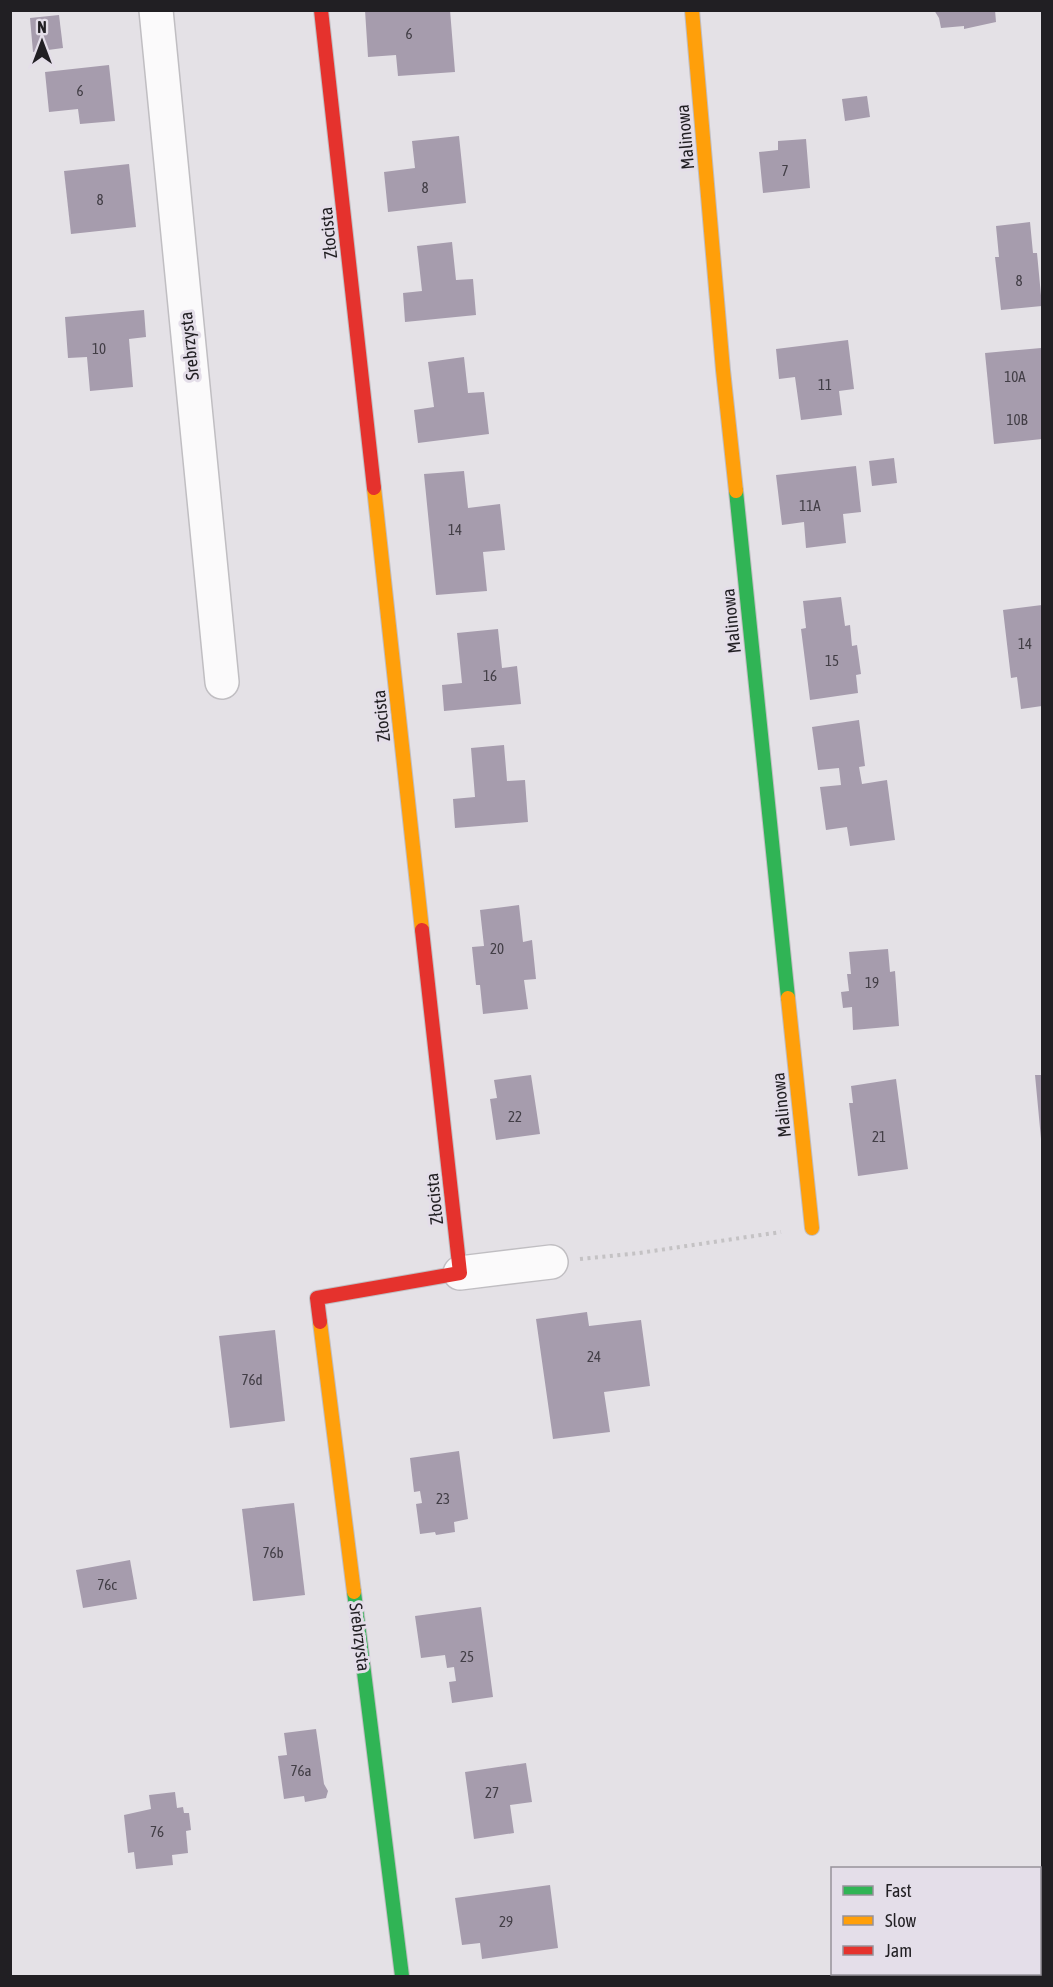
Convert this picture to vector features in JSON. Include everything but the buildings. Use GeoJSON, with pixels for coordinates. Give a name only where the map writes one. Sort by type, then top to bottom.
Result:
{"type":"FeatureCollection","features":[{"type":"Feature","properties":{"kind":"street","name":"Srebrzysta"},"geometry":{"type":"LineString","coordinates":[[156,10],[222,682]]}},
{"type":"Feature","properties":{"kind":"street","name":"Złocista"},"geometry":{"type":"LineString","coordinates":[[321,10],[460,1273]]}},
{"type":"Feature","properties":{"kind":"street","name":"Malinowa"},"geometry":{"type":"LineString","coordinates":[[692,10],[723,370],[812,1228]]}},
{"type":"Feature","properties":{"kind":"street"},"geometry":{"type":"LineString","coordinates":[[460,1273],[551,1262]]}},
{"type":"Feature","properties":{"kind":"street","name":"Srebrzysta"},"geometry":{"type":"LineString","coordinates":[[402,1977],[317,1298],[460,1273]]}},
{"type":"Feature","properties":{"kind":"path"},"geometry":{"type":"LineString","coordinates":[[551,1262],[639,1254],[812,1228]]}},
{"type":"Feature","properties":{"kind":"traffic: fast"},"geometry":{"type":"LineString","coordinates":[[736,491],[788,998]]}},
{"type":"Feature","properties":{"kind":"traffic: fast"},"geometry":{"type":"LineString","coordinates":[[354,1592],[402,1976]]}},
{"type":"Feature","properties":{"kind":"traffic: slow"},"geometry":{"type":"LineString","coordinates":[[692,10],[723,370],[736,491]]}},
{"type":"Feature","properties":{"kind":"traffic: slow"},"geometry":{"type":"LineString","coordinates":[[374,488],[422,930]]}},
{"type":"Feature","properties":{"kind":"traffic: slow"},"geometry":{"type":"LineString","coordinates":[[788,998],[812,1228]]}},
{"type":"Feature","properties":{"kind":"traffic: slow"},"geometry":{"type":"LineString","coordinates":[[320,1322],[354,1592]]}},
{"type":"Feature","properties":{"kind":"traffic: jam"},"geometry":{"type":"LineString","coordinates":[[321,10],[374,488]]}},
{"type":"Feature","properties":{"kind":"traffic: jam"},"geometry":{"type":"LineString","coordinates":[[320,1322],[317,1298],[460,1273],[422,930]]}}]}
